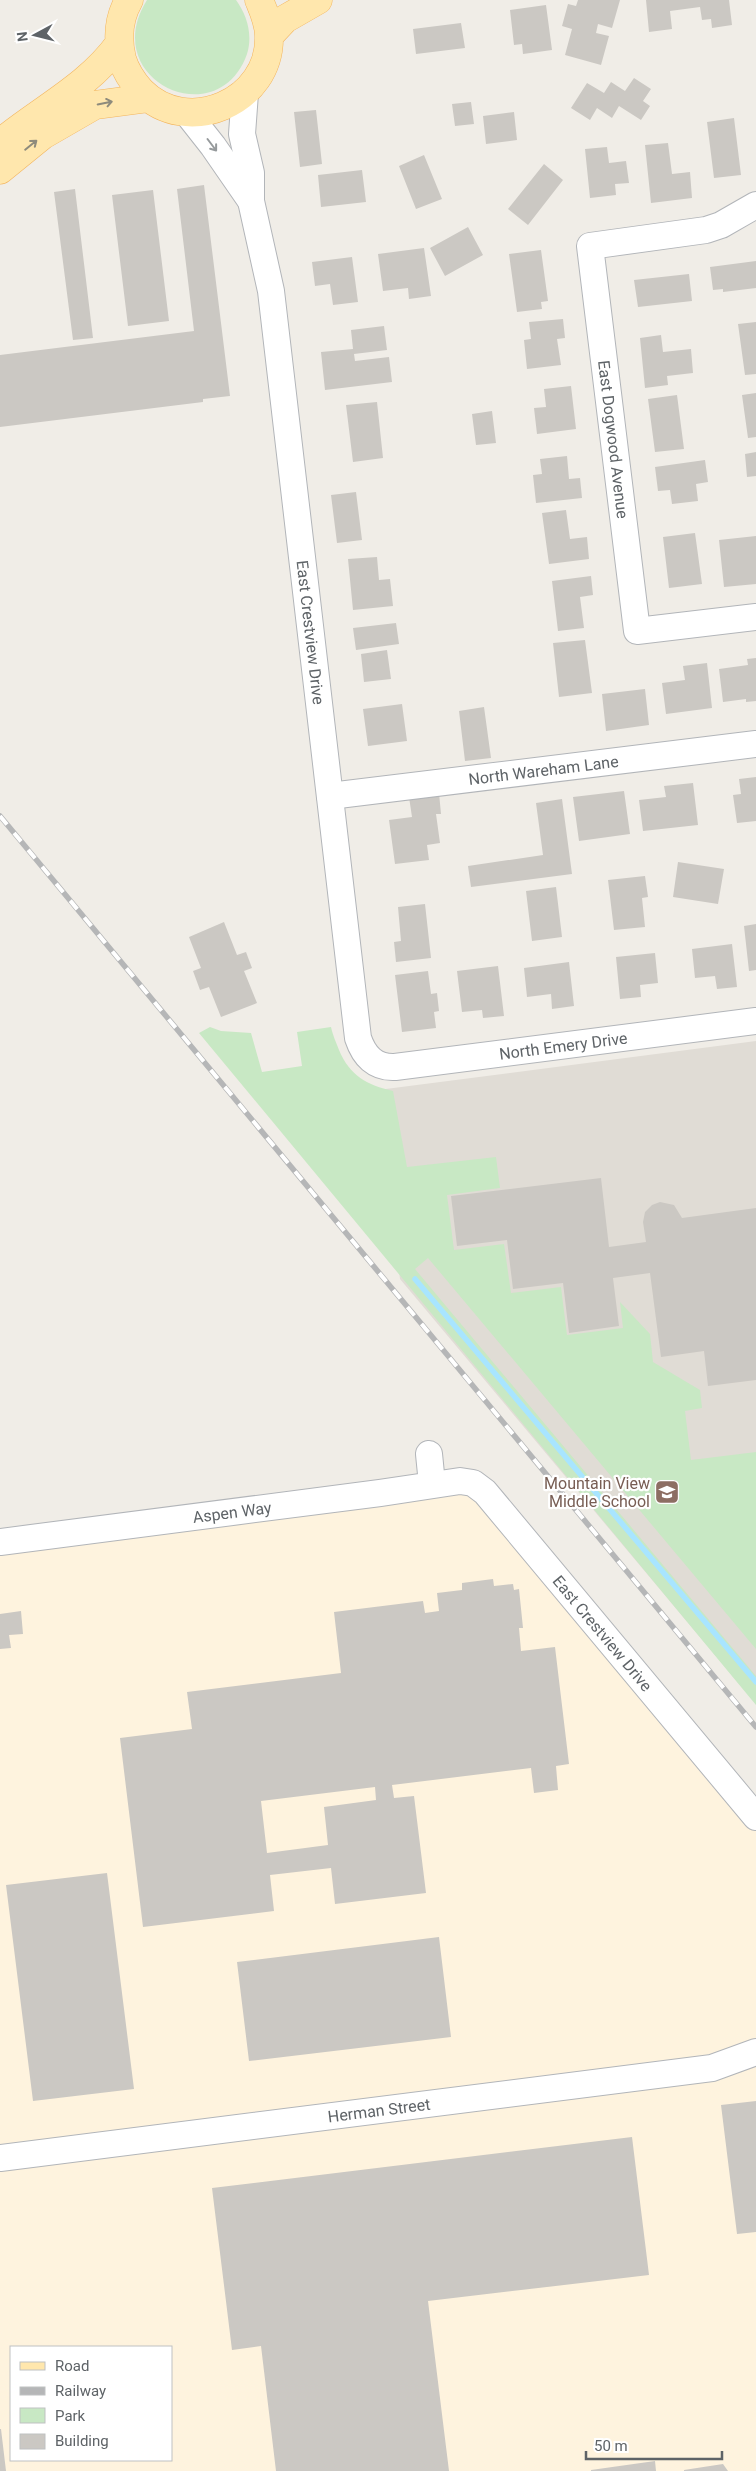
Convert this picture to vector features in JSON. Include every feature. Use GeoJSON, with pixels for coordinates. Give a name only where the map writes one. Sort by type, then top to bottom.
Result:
{"type":"FeatureCollection","features":[{"type":"Feature","properties":{"kind":"main road"},"geometry":{"type":"LineString","coordinates":[[129,0],[120,23],[119,44],[124,67],[148,98],[172,110],[187,113],[204,113],[217,109],[245,93],[263,68],[269,36],[267,17],[259,0]]}},
{"type":"Feature","properties":{"kind":"main road"},"geometry":{"type":"LineString","coordinates":[[269,36],[284,19],[318,0]]}},
{"type":"Feature","properties":{"kind":"main road"},"geometry":{"type":"LineString","coordinates":[[0,143],[55,101],[90,78],[106,62],[119,44]]}},
{"type":"Feature","properties":{"kind":"main road"},"geometry":{"type":"LineString","coordinates":[[0,170],[43,135],[95,105],[148,98]]}},
{"type":"Feature","properties":{"kind":"street","name":"East Crestview Drive"},"geometry":{"type":"LineString","coordinates":[[245,93],[242,134],[251,173],[251,201],[272,300],[358,1038],[362,1050],[372,1061]]}},
{"type":"Feature","properties":{"kind":"street","name":"East Crestview Drive"},"geometry":{"type":"LineString","coordinates":[[187,113],[213,146],[251,201]]}},
{"type":"Feature","properties":{"kind":"street","name":"East Dogwood Avenue"},"geometry":{"type":"LineString","coordinates":[[756,205],[721,225],[706,230],[590,246],[637,631],[756,616]]}},
{"type":"Feature","properties":{"kind":"street","name":"North Wareham Lane"},"geometry":{"type":"LineString","coordinates":[[330,796],[756,744]]}},
{"type":"Feature","properties":{"kind":"street","name":"North Emery Drive"},"geometry":{"type":"LineString","coordinates":[[372,1061],[384,1067],[395,1067],[756,1021]]}},
{"type":"Feature","properties":{"kind":"street"},"geometry":{"type":"LineString","coordinates":[[429,1454],[432,1484]]}},
{"type":"Feature","properties":{"kind":"street","name":"East Crestview Drive"},"geometry":{"type":"LineString","coordinates":[[432,1484],[460,1481],[473,1483],[485,1492],[756,1817]]}},
{"type":"Feature","properties":{"kind":"street","name":"Aspen Way"},"geometry":{"type":"LineString","coordinates":[[0,1542],[380,1493],[432,1484]]}},
{"type":"Feature","properties":{"kind":"street","name":"Herman Street"},"geometry":{"type":"LineString","coordinates":[[0,2158],[712,2068],[756,2052]]}},
{"type":"Feature","properties":{"kind":"shaded area","name":"Mountain View Middle School"},"geometry":{"type":"Polygon","coordinates":[[[756,1041],[756,1704],[400,1279],[378,1090],[756,1041]]]}},
{"type":"Feature","properties":{"kind":"shaded area"},"geometry":{"type":"Polygon","coordinates":[[[432,1484],[485,1492],[756,1804],[756,2471],[0,2471],[0,1538],[432,1484]]]}},
{"type":"Feature","properties":{"kind":"green space"},"geometry":{"type":"Polygon","coordinates":[[[147,0],[236,0],[248,26],[249,47],[247,54],[232,79],[212,91],[189,94],[167,88],[149,74],[137,54],[136,29],[147,0]]]}},
{"type":"Feature","properties":{"kind":"green space"},"geometry":{"type":"Polygon","coordinates":[[[210,1027],[221,1031],[251,1033],[262,1072],[302,1066],[297,1032],[331,1027],[339,1050],[348,1067],[367,1082],[393,1091],[407,1167],[496,1157],[500,1188],[447,1195],[454,1250],[504,1244],[511,1293],[561,1287],[567,1335],[623,1328],[620,1302],[650,1334],[653,1362],[700,1390],[702,1408],[685,1411],[691,1460],[756,1452],[756,1649],[428,1258],[415,1269],[756,1676],[756,1705],[199,1033],[210,1027]]]}},
{"type":"Feature","properties":{"kind":"building"},"geometry":{"type":"Polygon","coordinates":[[[578,0],[620,0],[612,28],[598,24],[596,33],[609,36],[601,65],[565,55],[572,29],[562,26],[568,4],[576,6],[578,0]]]}},
{"type":"Feature","properties":{"kind":"building"},"geometry":{"type":"Polygon","coordinates":[[[646,0],[729,0],[732,25],[712,28],[711,19],[702,20],[700,7],[670,11],[672,29],[649,32],[646,0]]]}},
{"type":"Feature","properties":{"kind":"building"},"geometry":{"type":"Polygon","coordinates":[[[546,5],[552,50],[523,54],[522,44],[514,45],[510,10],[546,5]]]}},
{"type":"Feature","properties":{"kind":"building"},"geometry":{"type":"Polygon","coordinates":[[[461,23],[465,48],[416,54],[413,29],[461,23]]]}},
{"type":"Feature","properties":{"kind":"building"},"geometry":{"type":"Polygon","coordinates":[[[634,78],[651,89],[643,101],[650,106],[641,120],[619,106],[612,118],[597,108],[590,120],[571,108],[587,83],[604,93],[611,82],[625,91],[634,78]]]}},
{"type":"Feature","properties":{"kind":"building"},"geometry":{"type":"Polygon","coordinates":[[[471,102],[474,124],[455,126],[452,104],[471,102]]]}},
{"type":"Feature","properties":{"kind":"building"},"geometry":{"type":"Polygon","coordinates":[[[316,110],[322,164],[300,167],[294,112],[316,110]]]}},
{"type":"Feature","properties":{"kind":"building"},"geometry":{"type":"Polygon","coordinates":[[[514,112],[517,140],[486,144],[483,116],[514,112]]]}},
{"type":"Feature","properties":{"kind":"building"},"geometry":{"type":"Polygon","coordinates":[[[734,118],[741,175],[714,178],[707,122],[734,118]]]}},
{"type":"Feature","properties":{"kind":"building"},"geometry":{"type":"Polygon","coordinates":[[[668,143],[672,174],[690,172],[692,198],[651,203],[645,145],[668,143]]]}},
{"type":"Feature","properties":{"kind":"building"},"geometry":{"type":"Polygon","coordinates":[[[607,147],[609,163],[626,161],[629,183],[615,184],[616,195],[590,198],[585,149],[607,147]]]}},
{"type":"Feature","properties":{"kind":"building"},"geometry":{"type":"Polygon","coordinates":[[[424,155],[442,199],[416,209],[399,166],[424,155]]]}},
{"type":"Feature","properties":{"kind":"building"},"geometry":{"type":"Polygon","coordinates":[[[544,164],[563,180],[528,225],[508,209],[544,164]]]}},
{"type":"Feature","properties":{"kind":"building"},"geometry":{"type":"Polygon","coordinates":[[[362,170],[366,202],[321,207],[318,175],[362,170]]]}},
{"type":"Feature","properties":{"kind":"building"},"geometry":{"type":"Polygon","coordinates":[[[204,185],[230,396],[203,399],[203,402],[0,427],[0,355],[194,331],[177,189],[204,185]]]}},
{"type":"Feature","properties":{"kind":"building"},"geometry":{"type":"Polygon","coordinates":[[[75,189],[93,338],[73,340],[54,192],[75,189]]]}},
{"type":"Feature","properties":{"kind":"building"},"geometry":{"type":"Polygon","coordinates":[[[153,190],[169,321],[128,326],[112,195],[153,190]]]}},
{"type":"Feature","properties":{"kind":"building"},"geometry":{"type":"Polygon","coordinates":[[[468,227],[483,255],[445,276],[430,248],[468,227]]]}},
{"type":"Feature","properties":{"kind":"building"},"geometry":{"type":"Polygon","coordinates":[[[424,248],[431,296],[409,299],[408,288],[383,291],[378,254],[424,248]]]}},
{"type":"Feature","properties":{"kind":"building"},"geometry":{"type":"Polygon","coordinates":[[[541,250],[548,301],[541,302],[542,309],[517,312],[509,254],[541,250]]]}},
{"type":"Feature","properties":{"kind":"building"},"geometry":{"type":"Polygon","coordinates":[[[352,257],[358,302],[333,305],[330,284],[315,286],[312,262],[352,257]]]}},
{"type":"Feature","properties":{"kind":"building"},"geometry":{"type":"Polygon","coordinates":[[[756,261],[756,288],[723,292],[723,289],[713,290],[710,267],[756,261]]]}},
{"type":"Feature","properties":{"kind":"building"},"geometry":{"type":"Polygon","coordinates":[[[689,274],[692,301],[638,307],[634,280],[689,274]]]}},
{"type":"Feature","properties":{"kind":"building"},"geometry":{"type":"Polygon","coordinates":[[[563,319],[565,338],[557,339],[561,365],[527,369],[524,340],[531,339],[529,322],[563,319]]]}},
{"type":"Feature","properties":{"kind":"building"},"geometry":{"type":"Polygon","coordinates":[[[756,322],[756,374],[745,375],[738,324],[756,322]]]}},
{"type":"Feature","properties":{"kind":"building"},"geometry":{"type":"Polygon","coordinates":[[[384,326],[387,350],[354,354],[355,361],[389,357],[392,382],[325,390],[321,352],[353,349],[351,330],[384,326]]]}},
{"type":"Feature","properties":{"kind":"building"},"geometry":{"type":"Polygon","coordinates":[[[661,335],[663,352],[691,349],[693,373],[667,376],[668,385],[645,388],[640,338],[661,335]]]}},
{"type":"Feature","properties":{"kind":"building"},"geometry":{"type":"Polygon","coordinates":[[[571,386],[576,429],[537,434],[534,408],[546,407],[544,389],[571,386]]]}},
{"type":"Feature","properties":{"kind":"building"},"geometry":{"type":"Polygon","coordinates":[[[756,393],[756,437],[748,438],[742,395],[756,393]]]}},
{"type":"Feature","properties":{"kind":"building"},"geometry":{"type":"Polygon","coordinates":[[[677,395],[684,449],[655,452],[648,399],[677,395]]]}},
{"type":"Feature","properties":{"kind":"building"},"geometry":{"type":"Polygon","coordinates":[[[377,402],[383,458],[353,462],[346,405],[377,402]]]}},
{"type":"Feature","properties":{"kind":"building"},"geometry":{"type":"Polygon","coordinates":[[[492,411],[496,443],[476,445],[472,414],[492,411]]]}},
{"type":"Feature","properties":{"kind":"building"},"geometry":{"type":"Polygon","coordinates":[[[756,452],[756,476],[747,477],[745,454],[756,452]]]}},
{"type":"Feature","properties":{"kind":"building"},"geometry":{"type":"Polygon","coordinates":[[[567,456],[569,479],[580,478],[582,498],[536,503],[533,475],[542,474],[540,459],[567,456]]]}},
{"type":"Feature","properties":{"kind":"building"},"geometry":{"type":"Polygon","coordinates":[[[705,460],[708,482],[696,484],[698,501],[672,504],[670,490],[658,491],[655,467],[705,460]]]}},
{"type":"Feature","properties":{"kind":"building"},"geometry":{"type":"Polygon","coordinates":[[[356,492],[362,540],[337,543],[331,495],[356,492]]]}},
{"type":"Feature","properties":{"kind":"building"},"geometry":{"type":"Polygon","coordinates":[[[566,510],[570,539],[587,537],[589,559],[549,564],[542,513],[566,510]]]}},
{"type":"Feature","properties":{"kind":"building"},"geometry":{"type":"Polygon","coordinates":[[[695,533],[702,584],[669,588],[663,537],[695,533]]]}},
{"type":"Feature","properties":{"kind":"building"},"geometry":{"type":"Polygon","coordinates":[[[756,536],[756,584],[724,587],[719,540],[756,536]]]}},
{"type":"Feature","properties":{"kind":"building"},"geometry":{"type":"Polygon","coordinates":[[[377,557],[379,580],[390,579],[393,606],[353,610],[348,559],[377,557]]]}},
{"type":"Feature","properties":{"kind":"building"},"geometry":{"type":"Polygon","coordinates":[[[591,576],[593,595],[580,597],[584,628],[558,631],[552,581],[591,576]]]}},
{"type":"Feature","properties":{"kind":"building"},"geometry":{"type":"Polygon","coordinates":[[[396,623],[399,644],[356,650],[353,628],[396,623]]]}},
{"type":"Feature","properties":{"kind":"building"},"geometry":{"type":"Polygon","coordinates":[[[585,640],[592,693],[559,697],[553,643],[585,640]]]}},
{"type":"Feature","properties":{"kind":"building"},"geometry":{"type":"Polygon","coordinates":[[[387,650],[391,679],[364,682],[361,654],[387,650]]]}},
{"type":"Feature","properties":{"kind":"building"},"geometry":{"type":"Polygon","coordinates":[[[756,658],[756,701],[746,702],[746,699],[723,702],[719,669],[748,665],[747,659],[756,658]]]}},
{"type":"Feature","properties":{"kind":"building"},"geometry":{"type":"Polygon","coordinates":[[[707,663],[712,708],[666,714],[662,683],[685,680],[683,666],[707,663]]]}},
{"type":"Feature","properties":{"kind":"building"},"geometry":{"type":"Polygon","coordinates":[[[645,689],[649,725],[606,731],[602,694],[645,689]]]}},
{"type":"Feature","properties":{"kind":"building"},"geometry":{"type":"Polygon","coordinates":[[[402,704],[407,741],[368,746],[363,709],[402,704]]]}},
{"type":"Feature","properties":{"kind":"building"},"geometry":{"type":"Polygon","coordinates":[[[484,707],[491,758],[465,761],[459,711],[484,707]]]}},
{"type":"Feature","properties":{"kind":"building"},"geometry":{"type":"Polygon","coordinates":[[[756,777],[756,821],[737,823],[733,795],[741,794],[739,779],[756,777]]]}},
{"type":"Feature","properties":{"kind":"building"},"geometry":{"type":"Polygon","coordinates":[[[693,783],[698,825],[643,831],[639,800],[666,797],[664,786],[693,783]]]}},
{"type":"Feature","properties":{"kind":"building"},"geometry":{"type":"Polygon","coordinates":[[[624,791],[630,834],[579,841],[573,797],[624,791]]]}},
{"type":"Feature","properties":{"kind":"building"},"geometry":{"type":"Polygon","coordinates":[[[439,793],[441,814],[436,814],[440,843],[427,845],[429,860],[395,864],[389,820],[412,817],[409,797],[439,793]]]}},
{"type":"Feature","properties":{"kind":"building"},"geometry":{"type":"Polygon","coordinates":[[[562,799],[572,874],[471,887],[468,866],[543,855],[536,803],[562,799]]]}},
{"type":"Feature","properties":{"kind":"building"},"geometry":{"type":"Polygon","coordinates":[[[678,862],[724,869],[718,904],[673,897],[678,862]]]}},
{"type":"Feature","properties":{"kind":"building"},"geometry":{"type":"Polygon","coordinates":[[[645,876],[648,897],[642,898],[645,927],[614,930],[608,880],[645,876]]]}},
{"type":"Feature","properties":{"kind":"building"},"geometry":{"type":"Polygon","coordinates":[[[556,887],[562,937],[532,941],[526,891],[556,887]]]}},
{"type":"Feature","properties":{"kind":"building"},"geometry":{"type":"Polygon","coordinates":[[[425,904],[431,958],[396,962],[394,942],[401,941],[398,907],[425,904]]]}},
{"type":"Feature","properties":{"kind":"building"},"geometry":{"type":"Polygon","coordinates":[[[224,922],[237,955],[246,952],[252,968],[244,971],[257,1003],[221,1017],[209,987],[200,990],[193,971],[201,968],[189,937],[224,922]]]}},
{"type":"Feature","properties":{"kind":"building"},"geometry":{"type":"Polygon","coordinates":[[[756,924],[756,970],[749,971],[744,926],[756,924]]]}},
{"type":"Feature","properties":{"kind":"building"},"geometry":{"type":"Polygon","coordinates":[[[732,944],[737,987],[717,989],[715,976],[695,978],[692,949],[732,944]]]}},
{"type":"Feature","properties":{"kind":"building"},"geometry":{"type":"Polygon","coordinates":[[[655,953],[658,983],[640,985],[641,997],[620,999],[616,957],[655,953]]]}},
{"type":"Feature","properties":{"kind":"building"},"geometry":{"type":"Polygon","coordinates":[[[569,962],[574,1006],[552,1009],[551,994],[527,997],[524,968],[569,962]]]}},
{"type":"Feature","properties":{"kind":"building"},"geometry":{"type":"Polygon","coordinates":[[[498,966],[504,1016],[483,1018],[482,1010],[462,1012],[457,971],[498,966]]]}},
{"type":"Feature","properties":{"kind":"building"},"geometry":{"type":"Polygon","coordinates":[[[428,971],[431,994],[437,993],[439,1011],[434,1012],[436,1028],[402,1032],[395,975],[428,971]]]}},
{"type":"Feature","properties":{"kind":"building"},"geometry":{"type":"Polygon","coordinates":[[[601,1178],[609,1247],[646,1242],[643,1222],[645,1212],[652,1205],[660,1202],[674,1205],[682,1218],[756,1208],[756,1380],[708,1386],[704,1351],[661,1357],[650,1273],[613,1278],[619,1326],[569,1333],[563,1283],[513,1289],[507,1240],[457,1246],[451,1196],[601,1178]]]}},
{"type":"Feature","properties":{"kind":"building"},"geometry":{"type":"Polygon","coordinates":[[[493,1579],[494,1586],[513,1584],[514,1590],[519,1589],[523,1628],[519,1628],[521,1651],[555,1647],[569,1764],[556,1766],[558,1790],[534,1793],[531,1768],[392,1785],[394,1798],[414,1796],[426,1893],[335,1904],[331,1868],[270,1875],[274,1911],[143,1927],[120,1738],[192,1729],[187,1692],[341,1673],[334,1612],[423,1601],[425,1613],[439,1611],[437,1593],[462,1590],[462,1583],[493,1579]],[[375,1787],[261,1801],[267,1853],[328,1845],[324,1807],[376,1800],[375,1787]]]}},
{"type":"Feature","properties":{"kind":"building"},"geometry":{"type":"Polygon","coordinates":[[[21,1611],[23,1634],[9,1635],[11,1648],[0,1649],[0,1614],[21,1611]]]}},
{"type":"Feature","properties":{"kind":"building"},"geometry":{"type":"Polygon","coordinates":[[[107,1873],[134,2089],[33,2101],[6,1885],[107,1873]]]}},
{"type":"Feature","properties":{"kind":"building"},"geometry":{"type":"Polygon","coordinates":[[[439,1937],[451,2037],[249,2061],[237,1962],[439,1937]]]}},
{"type":"Feature","properties":{"kind":"building"},"geometry":{"type":"Polygon","coordinates":[[[756,2101],[756,2232],[737,2234],[721,2105],[756,2101]]]}},
{"type":"Feature","properties":{"kind":"building"},"geometry":{"type":"Polygon","coordinates":[[[632,2137],[649,2275],[428,2301],[449,2471],[276,2471],[261,2346],[232,2350],[212,2188],[632,2137]]]}},
{"type":"Feature","properties":{"kind":"building"},"geometry":{"type":"Polygon","coordinates":[[[1,2429],[6,2471],[0,2471],[1,2429]]]}},
{"type":"Feature","properties":{"kind":"building"},"geometry":{"type":"Polygon","coordinates":[[[655,2461],[656,2471],[591,2471],[591,2470],[655,2461]]]}},
{"type":"Feature","properties":{"kind":"building"},"geometry":{"type":"Polygon","coordinates":[[[723,2464],[728,2471],[684,2471],[684,2470],[723,2464]]]}},
{"type":"Feature","properties":{"kind":"waterway"},"geometry":{"type":"LineString","coordinates":[[415,1279],[756,1682]]}},
{"type":"Feature","properties":{"kind":"railway"},"geometry":{"type":"LineString","coordinates":[[0,816],[756,1727]]}},
{"type":"Feature","properties":{"kind":"place","name":"Mountain View Middle School"},"geometry":{"type":"Point","coordinates":[667,1492]}}]}
